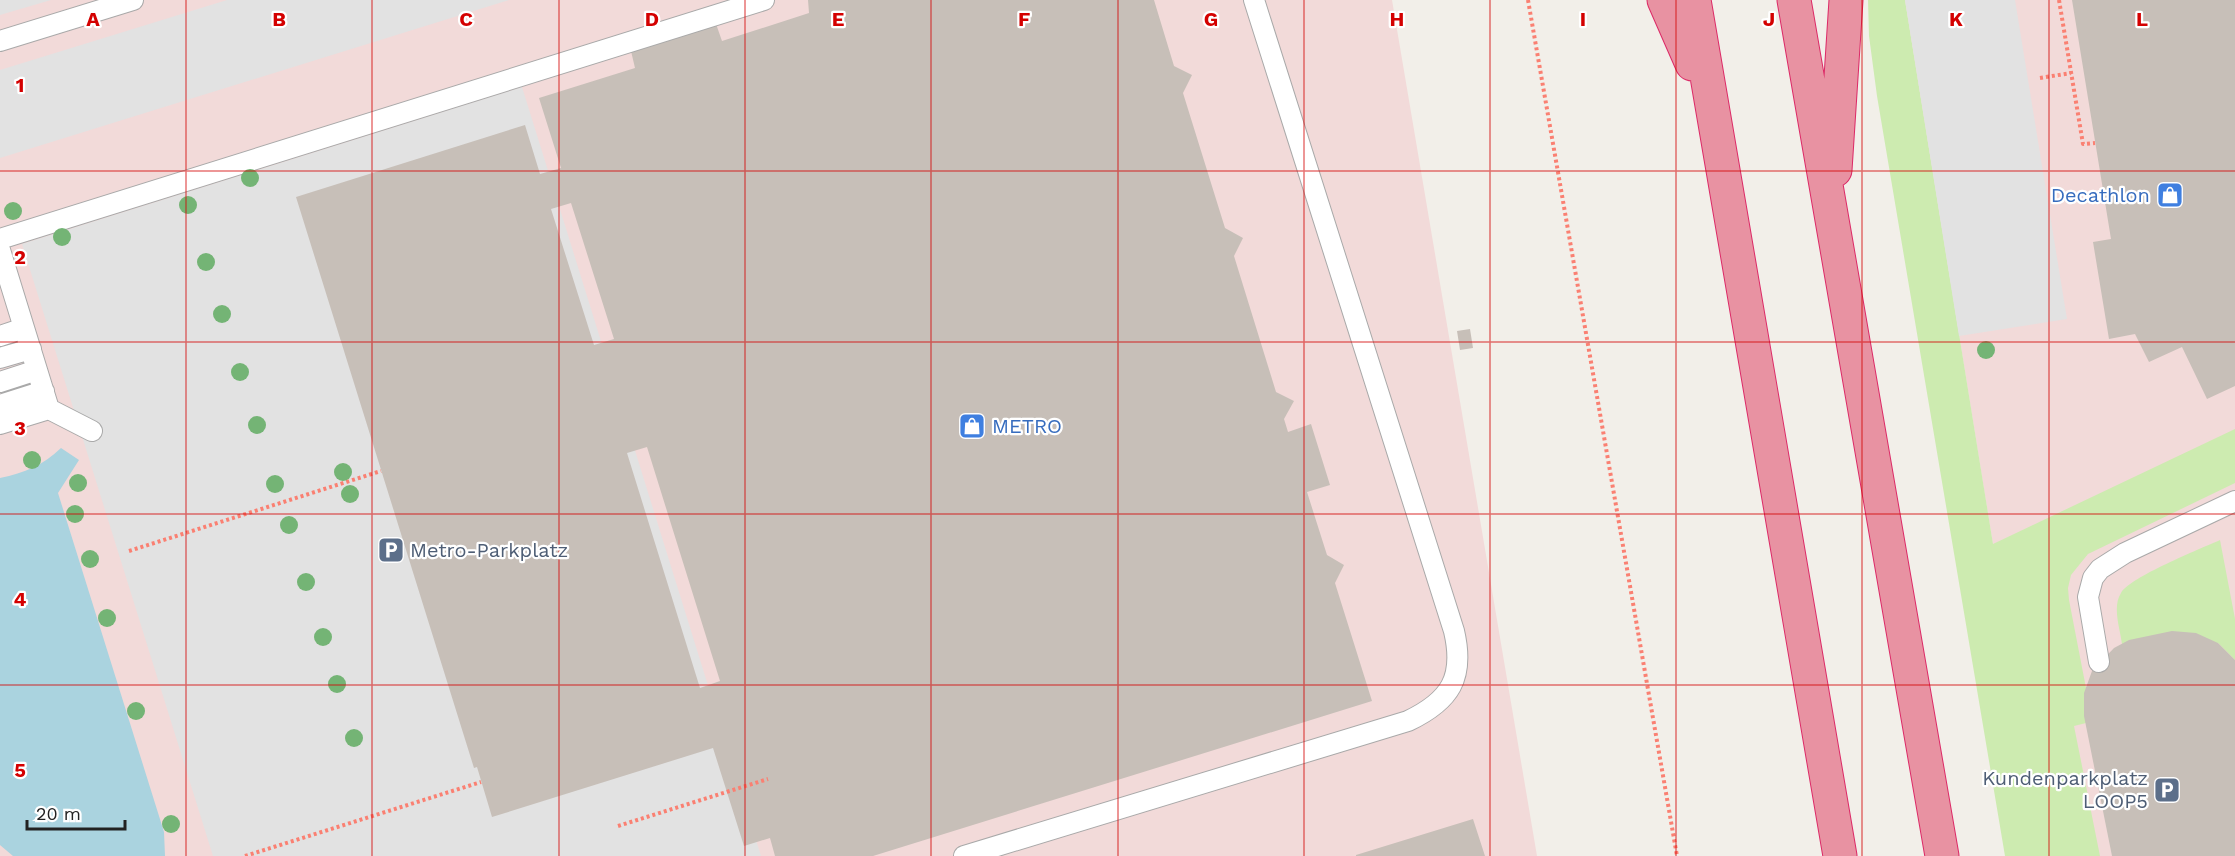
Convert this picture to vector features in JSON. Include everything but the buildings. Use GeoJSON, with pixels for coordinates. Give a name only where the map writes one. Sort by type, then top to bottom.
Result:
{"type":"FeatureCollection","features":[{"type":"Feature","properties":{"kind":"highway"},"geometry":{"type":"LineString","coordinates":[[1664,0],[1713,113]]}},
{"type":"Feature","properties":{"kind":"highway"},"geometry":{"type":"LineString","coordinates":[[1694,0],[1840,856]]}},
{"type":"Feature","properties":{"kind":"highway"},"geometry":{"type":"LineString","coordinates":[[1794,0],[1942,856]]}},
{"type":"Feature","properties":{"kind":"highway"},"geometry":{"type":"LineString","coordinates":[[1832,220],[1846,0]]}},
{"type":"Feature","properties":{"kind":"lane"},"geometry":{"type":"LineString","coordinates":[[0,41],[133,0]]}},
{"type":"Feature","properties":{"kind":"lane"},"geometry":{"type":"LineString","coordinates":[[0,239],[764,0]]}},
{"type":"Feature","properties":{"kind":"lane"},"geometry":{"type":"LineString","coordinates":[[964,856],[1408,721],[1436,705],[1455,681],[1458,647],[1454,631],[1254,0]]}},
{"type":"Feature","properties":{"kind":"lane"},"geometry":{"type":"LineString","coordinates":[[0,250],[47,400],[92,430]]}},
{"type":"Feature","properties":{"kind":"lane"},"geometry":{"type":"LineString","coordinates":[[0,336],[24,328]]}},
{"type":"Feature","properties":{"kind":"lane"},"geometry":{"type":"LineString","coordinates":[[0,358],[31,349]]}},
{"type":"Feature","properties":{"kind":"lane"},"geometry":{"type":"LineString","coordinates":[[0,382],[37,370]]}},
{"type":"Feature","properties":{"kind":"lane"},"geometry":{"type":"LineString","coordinates":[[0,405],[47,400]]}},
{"type":"Feature","properties":{"kind":"lane"},"geometry":{"type":"LineString","coordinates":[[0,424],[47,400]]}},
{"type":"Feature","properties":{"kind":"lane"},"geometry":{"type":"LineString","coordinates":[[2099,662],[2088,597],[2090,587],[2100,568],[2125,553],[2235,501]]}},
{"type":"Feature","properties":{"kind":"path"},"geometry":{"type":"LineString","coordinates":[[1528,0],[1677,856]]}},
{"type":"Feature","properties":{"kind":"path"},"geometry":{"type":"LineString","coordinates":[[2060,0],[2083,144],[2096,143]]}},
{"type":"Feature","properties":{"kind":"path"},"geometry":{"type":"LineString","coordinates":[[2040,78],[2071,73]]}},
{"type":"Feature","properties":{"kind":"path"},"geometry":{"type":"LineString","coordinates":[[129,551],[381,471]]}},
{"type":"Feature","properties":{"kind":"path"},"geometry":{"type":"LineString","coordinates":[[618,826],[768,779]]}},
{"type":"Feature","properties":{"kind":"path"},"geometry":{"type":"LineString","coordinates":[[246,856],[481,782]]}},
{"type":"Feature","properties":{"kind":"shaded area"},"geometry":{"type":"Polygon","coordinates":[[[0,0],[1392,0],[1537,856],[0,856],[0,0]]]}},
{"type":"Feature","properties":{"kind":"shaded area"},"geometry":{"type":"Polygon","coordinates":[[[0,0],[51,0],[0,15],[0,0]]]}},
{"type":"Feature","properties":{"kind":"shaded area"},"geometry":{"type":"Polygon","coordinates":[[[227,0],[509,0],[0,158],[0,70],[227,0]]]}},
{"type":"Feature","properties":{"kind":"shaded area"},"geometry":{"type":"Polygon","coordinates":[[[1905,0],[2235,0],[2235,856],[2054,856],[1993,545],[1905,0]]]}},
{"type":"Feature","properties":{"kind":"shaded area"},"geometry":{"type":"Polygon","coordinates":[[[1905,0],[2015,0],[2067,319],[1959,336],[1905,0]]]}},
{"type":"Feature","properties":{"kind":"shaded area","name":"Metro-Parkplatz"},"geometry":{"type":"Polygon","coordinates":[[[522,87],[761,856],[213,856],[22,244],[522,87]]]}},
{"type":"Feature","properties":{"kind":"green space"},"geometry":{"type":"Polygon","coordinates":[[[1868,0],[1905,0],[1993,544],[2235,429],[2235,483],[2088,554],[2071,575],[2068,588],[2069,600],[2086,688],[2086,723],[2074,726],[2100,856],[2005,856],[1877,96],[1869,36],[1868,0]]]}},
{"type":"Feature","properties":{"kind":"green space"},"geometry":{"type":"Polygon","coordinates":[[[2220,540],[2235,619],[2235,660],[2218,643],[2122,644],[2117,605],[2121,593],[2127,586],[2166,564],[2220,540]]]}},
{"type":"Feature","properties":{"kind":"water"},"geometry":{"type":"Polygon","coordinates":[[[61,448],[79,460],[58,493],[164,832],[165,856],[13,856],[0,845],[0,478],[33,468],[61,448]]]}},
{"type":"Feature","properties":{"kind":"place","name":"Decathlon"},"geometry":{"type":"Point","coordinates":[2170,195]}},
{"type":"Feature","properties":{"kind":"place","name":"METRO"},"geometry":{"type":"Point","coordinates":[972,426]}},
{"type":"Feature","properties":{"kind":"place","name":"Metro-Parkplatz"},"geometry":{"type":"Point","coordinates":[391,550]}},
{"type":"Feature","properties":{"kind":"place","name":"Kundenparkplatz LOOP5"},"geometry":{"type":"Point","coordinates":[2167,790]}}]}
